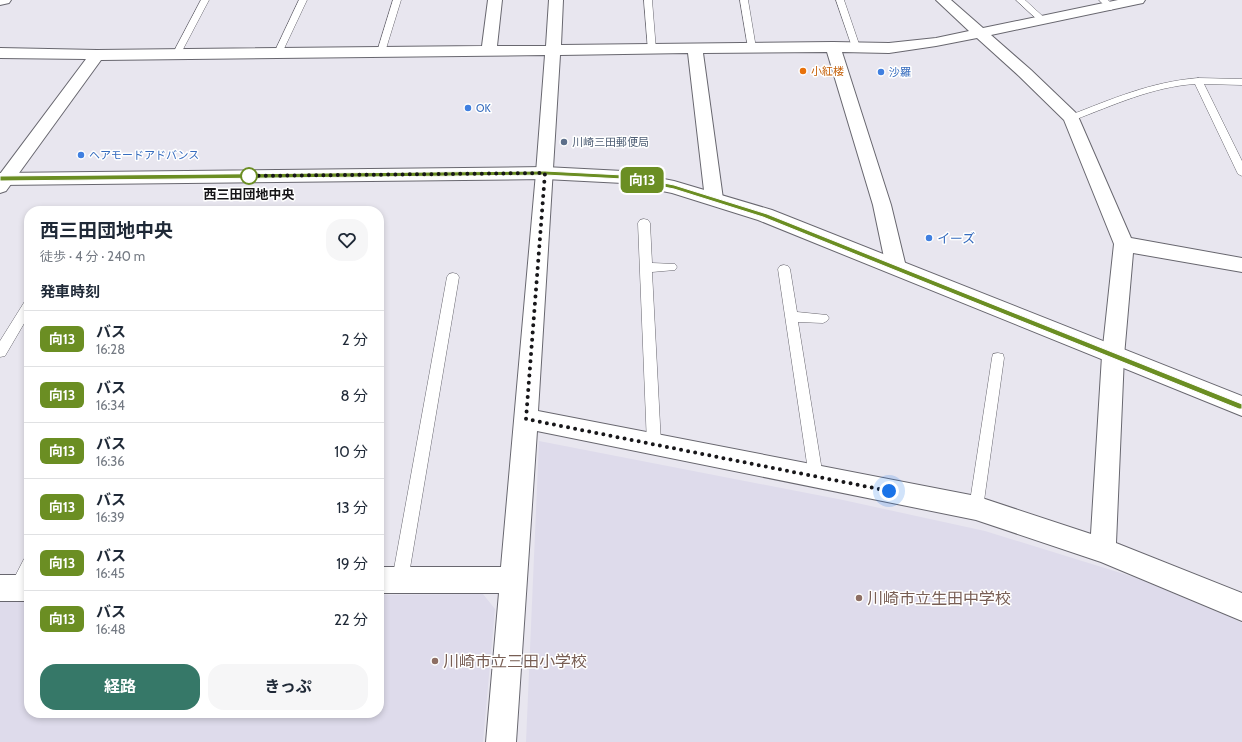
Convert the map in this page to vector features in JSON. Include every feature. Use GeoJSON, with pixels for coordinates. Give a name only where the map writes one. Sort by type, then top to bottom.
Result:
{"type":"FeatureCollection","features":[{"type":"Feature","properties":{"kind":"street"},"geometry":{"type":"LineString","coordinates":[[0,1],[4,0]]}},
{"type":"Feature","properties":{"kind":"street"},"geometry":{"type":"LineString","coordinates":[[489,51],[496,0]]}},
{"type":"Feature","properties":{"kind":"street"},"geometry":{"type":"LineString","coordinates":[[501,742],[545,173],[556,0]]}},
{"type":"Feature","properties":{"kind":"street"},"geometry":{"type":"LineString","coordinates":[[943,0],[1024,73],[1071,118],[1124,244],[1113,356],[1103,550]]}},
{"type":"Feature","properties":{"kind":"street"},"geometry":{"type":"LineString","coordinates":[[0,53],[176,55],[833,47],[889,48],[936,42],[1044,21],[1107,3],[1138,0]]}},
{"type":"Feature","properties":{"kind":"street"},"geometry":{"type":"LineString","coordinates":[[833,47],[882,205],[896,267]]}},
{"type":"Feature","properties":{"kind":"street"},"geometry":{"type":"LineString","coordinates":[[694,49],[714,199]]}},
{"type":"Feature","properties":{"kind":"street"},"geometry":{"type":"LineString","coordinates":[[2,181],[97,55]]}},
{"type":"Feature","properties":{"kind":"street"},"geometry":{"type":"LineString","coordinates":[[2,181],[545,173],[623,177],[674,187],[765,215],[1113,356],[1242,406]]}},
{"type":"Feature","properties":{"kind":"street"},"geometry":{"type":"LineString","coordinates":[[1124,244],[1242,265]]}},
{"type":"Feature","properties":{"kind":"street"},"geometry":{"type":"LineString","coordinates":[[526,419],[976,508],[1103,550],[1242,607]]}},
{"type":"Feature","properties":{"kind":"street"},"geometry":{"type":"LineString","coordinates":[[390,580],[513,580]]}},
{"type":"Feature","properties":{"kind":"lane"},"geometry":{"type":"LineString","coordinates":[[176,55],[205,0]]}},
{"type":"Feature","properties":{"kind":"lane"},"geometry":{"type":"LineString","coordinates":[[278,54],[303,0]]}},
{"type":"Feature","properties":{"kind":"lane"},"geometry":{"type":"LineString","coordinates":[[381,52],[397,0]]}},
{"type":"Feature","properties":{"kind":"lane"},"geometry":{"type":"LineString","coordinates":[[648,0],[652,50]]}},
{"type":"Feature","properties":{"kind":"lane"},"geometry":{"type":"LineString","coordinates":[[744,0],[752,48]]}},
{"type":"Feature","properties":{"kind":"lane"},"geometry":{"type":"LineString","coordinates":[[840,0],[856,47]]}},
{"type":"Feature","properties":{"kind":"lane"},"geometry":{"type":"LineString","coordinates":[[1020,0],[1044,21]]}},
{"type":"Feature","properties":{"kind":"lane"},"geometry":{"type":"LineString","coordinates":[[1071,118],[1135,94],[1170,84],[1198,81],[1242,82]]}},
{"type":"Feature","properties":{"kind":"lane"},"geometry":{"type":"LineString","coordinates":[[1198,81],[1242,172]]}},
{"type":"Feature","properties":{"kind":"lane"},"geometry":{"type":"LineString","coordinates":[[644,222],[654,444]]}},
{"type":"Feature","properties":{"kind":"lane"},"geometry":{"type":"LineString","coordinates":[[646,268],[671,267]]}},
{"type":"Feature","properties":{"kind":"lane"},"geometry":{"type":"LineString","coordinates":[[784,269],[816,477]]}},
{"type":"Feature","properties":{"kind":"lane"},"geometry":{"type":"LineString","coordinates":[[390,580],[453,278]]}},
{"type":"Feature","properties":{"kind":"lane"},"geometry":{"type":"LineString","coordinates":[[0,352],[24,312]]}},
{"type":"Feature","properties":{"kind":"lane"},"geometry":{"type":"LineString","coordinates":[[792,317],[823,318]]}},
{"type":"Feature","properties":{"kind":"lane"},"geometry":{"type":"LineString","coordinates":[[976,508],[998,358]]}},
{"type":"Feature","properties":{"kind":"lane"},"geometry":{"type":"LineString","coordinates":[[15,588],[24,573]]}},
{"type":"Feature","properties":{"kind":"shaded area","name":"川崎市立生田中学校"},"geometry":{"type":"Polygon","coordinates":[[[539,441],[843,500],[985,531],[1137,578],[1234,619],[1242,623],[1242,742],[526,742],[539,441]]]}},
{"type":"Feature","properties":{"kind":"shaded area","name":"川崎市立三田小学校"},"geometry":{"type":"Polygon","coordinates":[[[483,594],[495,609],[483,742],[0,742],[0,600],[24,600],[24,718],[384,718],[384,595],[483,594]]]}},
{"type":"Feature","properties":{"kind":"bus line","name":"向13"},"geometry":{"type":"LineString","coordinates":[[0,179],[545,173],[623,177],[674,187],[765,215],[1113,356],[1242,406]]}},
{"type":"Feature","properties":{"kind":"place","name":"小紅楼"},"geometry":{"type":"Point","coordinates":[803,71]}},
{"type":"Feature","properties":{"kind":"place","name":"沙羅"},"geometry":{"type":"Point","coordinates":[881,72]}},
{"type":"Feature","properties":{"kind":"place","name":"OK"},"geometry":{"type":"Point","coordinates":[468,108]}},
{"type":"Feature","properties":{"kind":"place","name":"川崎三田郵便局"},"geometry":{"type":"Point","coordinates":[564,142]}},
{"type":"Feature","properties":{"kind":"place","name":"ヘアモードアドバンス"},"geometry":{"type":"Point","coordinates":[81,155]}},
{"type":"Feature","properties":{"kind":"place","name":"西三田団地中央"},"geometry":{"type":"Point","coordinates":[249,176]}},
{"type":"Feature","properties":{"kind":"place","name":"イーズ"},"geometry":{"type":"Point","coordinates":[929,238]}},
{"type":"Feature","properties":{"kind":"place","name":"川崎市立生田中学校"},"geometry":{"type":"Point","coordinates":[859,598]}},
{"type":"Feature","properties":{"kind":"place","name":"川崎市立三田小学校"},"geometry":{"type":"Point","coordinates":[435,661]}},
{"type":"Feature","properties":{"kind":"route"},"geometry":{"type":"LineString","coordinates":[[249,176],[243,176],[545,173],[526,419],[889,491]]}}]}
